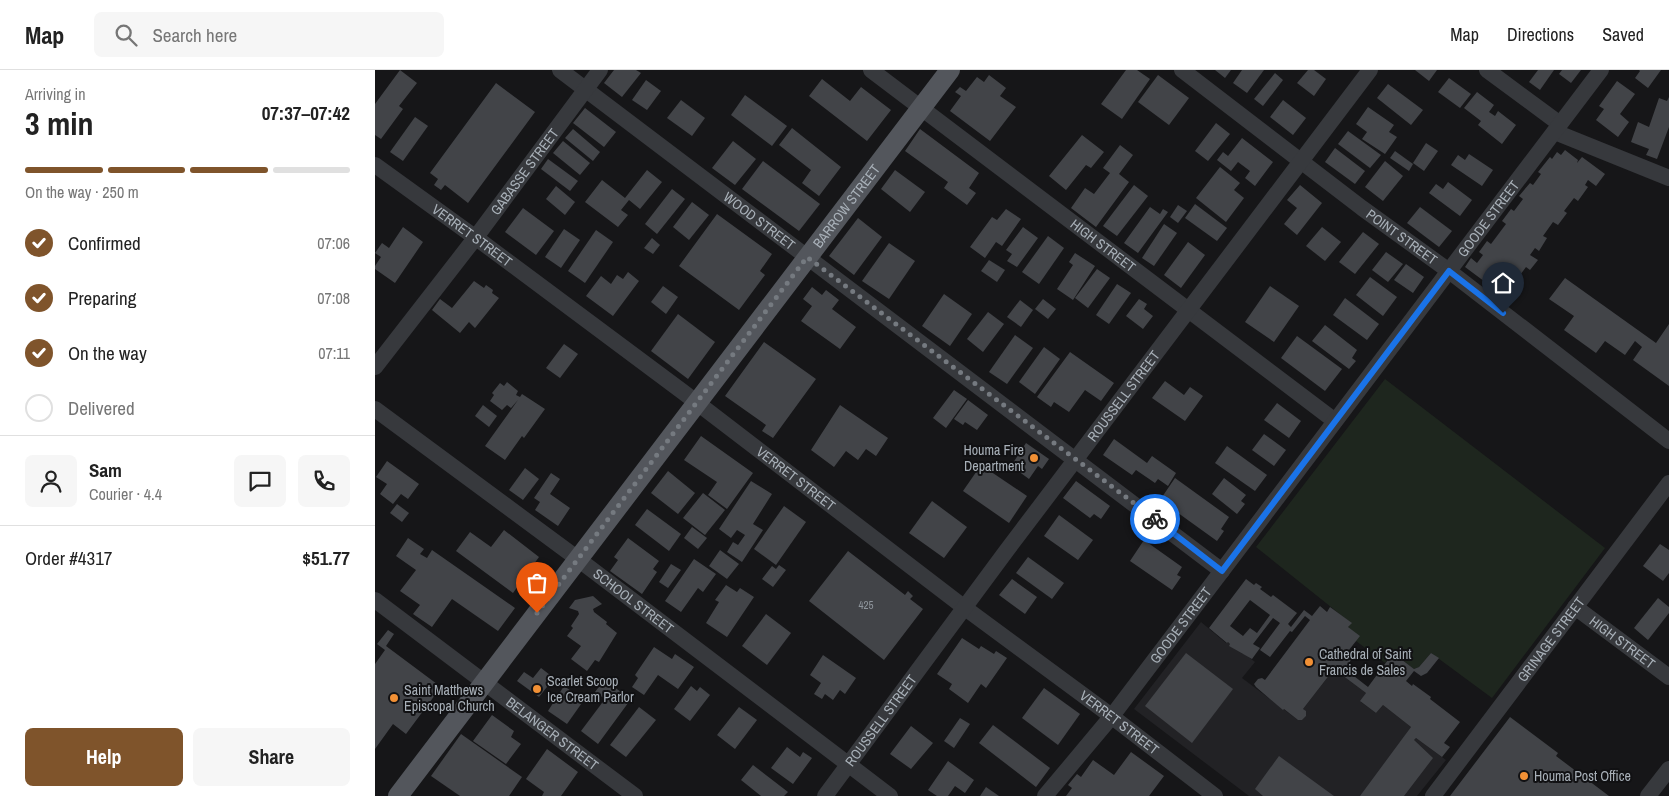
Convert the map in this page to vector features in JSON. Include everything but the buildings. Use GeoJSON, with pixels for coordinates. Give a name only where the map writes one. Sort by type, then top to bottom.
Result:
{"type":"FeatureCollection","features":[{"type":"Feature","properties":{"kind":"main road","name":"BARROW STREET"},"geometry":{"type":"LineString","coordinates":[[398,796],[951,70]]}},
{"type":"Feature","properties":{"kind":"street","name":"WOOD STREET"},"geometry":{"type":"LineString","coordinates":[[560,70],[1222,571]]}},
{"type":"Feature","properties":{"kind":"street","name":"GABASSE STREET"},"geometry":{"type":"LineString","coordinates":[[375,367],[476,237],[600,70]]}},
{"type":"Feature","properties":{"kind":"street","name":"HIGH STREET"},"geometry":{"type":"LineString","coordinates":[[871,70],[1335,422]]}},
{"type":"Feature","properties":{"kind":"street","name":"POINT STREET"},"geometry":{"type":"LineString","coordinates":[[1182,70],[1449,271],[1669,441]]}},
{"type":"Feature","properties":{"kind":"street","name":"ROUSSELL STREET"},"geometry":{"type":"LineString","coordinates":[[825,796],[1187,310],[1370,70]]}},
{"type":"Feature","properties":{"kind":"street"},"geometry":{"type":"LineString","coordinates":[[1487,70],[1558,128],[1669,178]]}},
{"type":"Feature","properties":{"kind":"street","name":"GOODE STREET"},"geometry":{"type":"LineString","coordinates":[[1045,796],[1112,716],[1601,70]]}},
{"type":"Feature","properties":{"kind":"street","name":"VERRET STREET"},"geometry":{"type":"LineString","coordinates":[[375,165],[476,237],[697,402],[965,608],[1112,716],[1209,794]]}},
{"type":"Feature","properties":{"kind":"street","name":"SCHOOL STREET"},"geometry":{"type":"LineString","coordinates":[[375,409],[578,559],[890,796]]}},
{"type":"Feature","properties":{"kind":"street","name":"GRINAGE STREET"},"geometry":{"type":"LineString","coordinates":[[1433,796],[1669,483]]}},
{"type":"Feature","properties":{"kind":"street","name":"BELANGER STREET"},"geometry":{"type":"LineString","coordinates":[[375,600],[635,796]]}},
{"type":"Feature","properties":{"kind":"street","name":"HIGH STREET"},"geometry":{"type":"LineString","coordinates":[[1575,606],[1669,677]]}},
{"type":"Feature","properties":{"kind":"street"},"geometry":{"type":"LineString","coordinates":[[1648,796],[1669,769]]}},
{"type":"Feature","properties":{"kind":"shaded area"},"geometry":{"type":"Polygon","coordinates":[[[1385,379],[1605,548],[1492,698],[1431,653],[1419,667],[1414,669],[1393,653],[1385,663],[1356,641],[1348,627],[1351,623],[1256,547],[1385,379]]]}},
{"type":"Feature","properties":{"kind":"shaded area"},"geometry":{"type":"Polygon","coordinates":[[[1201,622],[1226,643],[1228,642],[1230,646],[1244,653],[1255,662],[1242,678],[1298,720],[1302,720],[1306,716],[1303,709],[1334,669],[1366,693],[1361,702],[1376,713],[1383,705],[1411,727],[1405,736],[1414,740],[1416,738],[1446,760],[1417,796],[1249,796],[1134,709],[1201,622]]]}},
{"type":"Feature","properties":{"kind":"way so far"},"geometry":{"type":"LineString","coordinates":[[537,613],[807,257],[1155,519]]}},
{"type":"Feature","properties":{"kind":"place","name":"Houma Fire Department"},"geometry":{"type":"Point","coordinates":[1034,458]}},
{"type":"Feature","properties":{"kind":"place","name":"Cathedral of Saint Francis de Sales"},"geometry":{"type":"Point","coordinates":[1309,662]}},
{"type":"Feature","properties":{"kind":"place","name":"Scarlet Scoop Ice Cream Parlor"},"geometry":{"type":"Point","coordinates":[537,689]}},
{"type":"Feature","properties":{"kind":"place","name":"Saint Matthews Episcopal Church"},"geometry":{"type":"Point","coordinates":[394,698]}},
{"type":"Feature","properties":{"kind":"place","name":"Houma Post Office"},"geometry":{"type":"Point","coordinates":[1524,776]}},
{"type":"Feature","properties":{"kind":"route"},"geometry":{"type":"LineString","coordinates":[[1155,519],[1222,571],[1449,271],[1503,313]]}}]}
